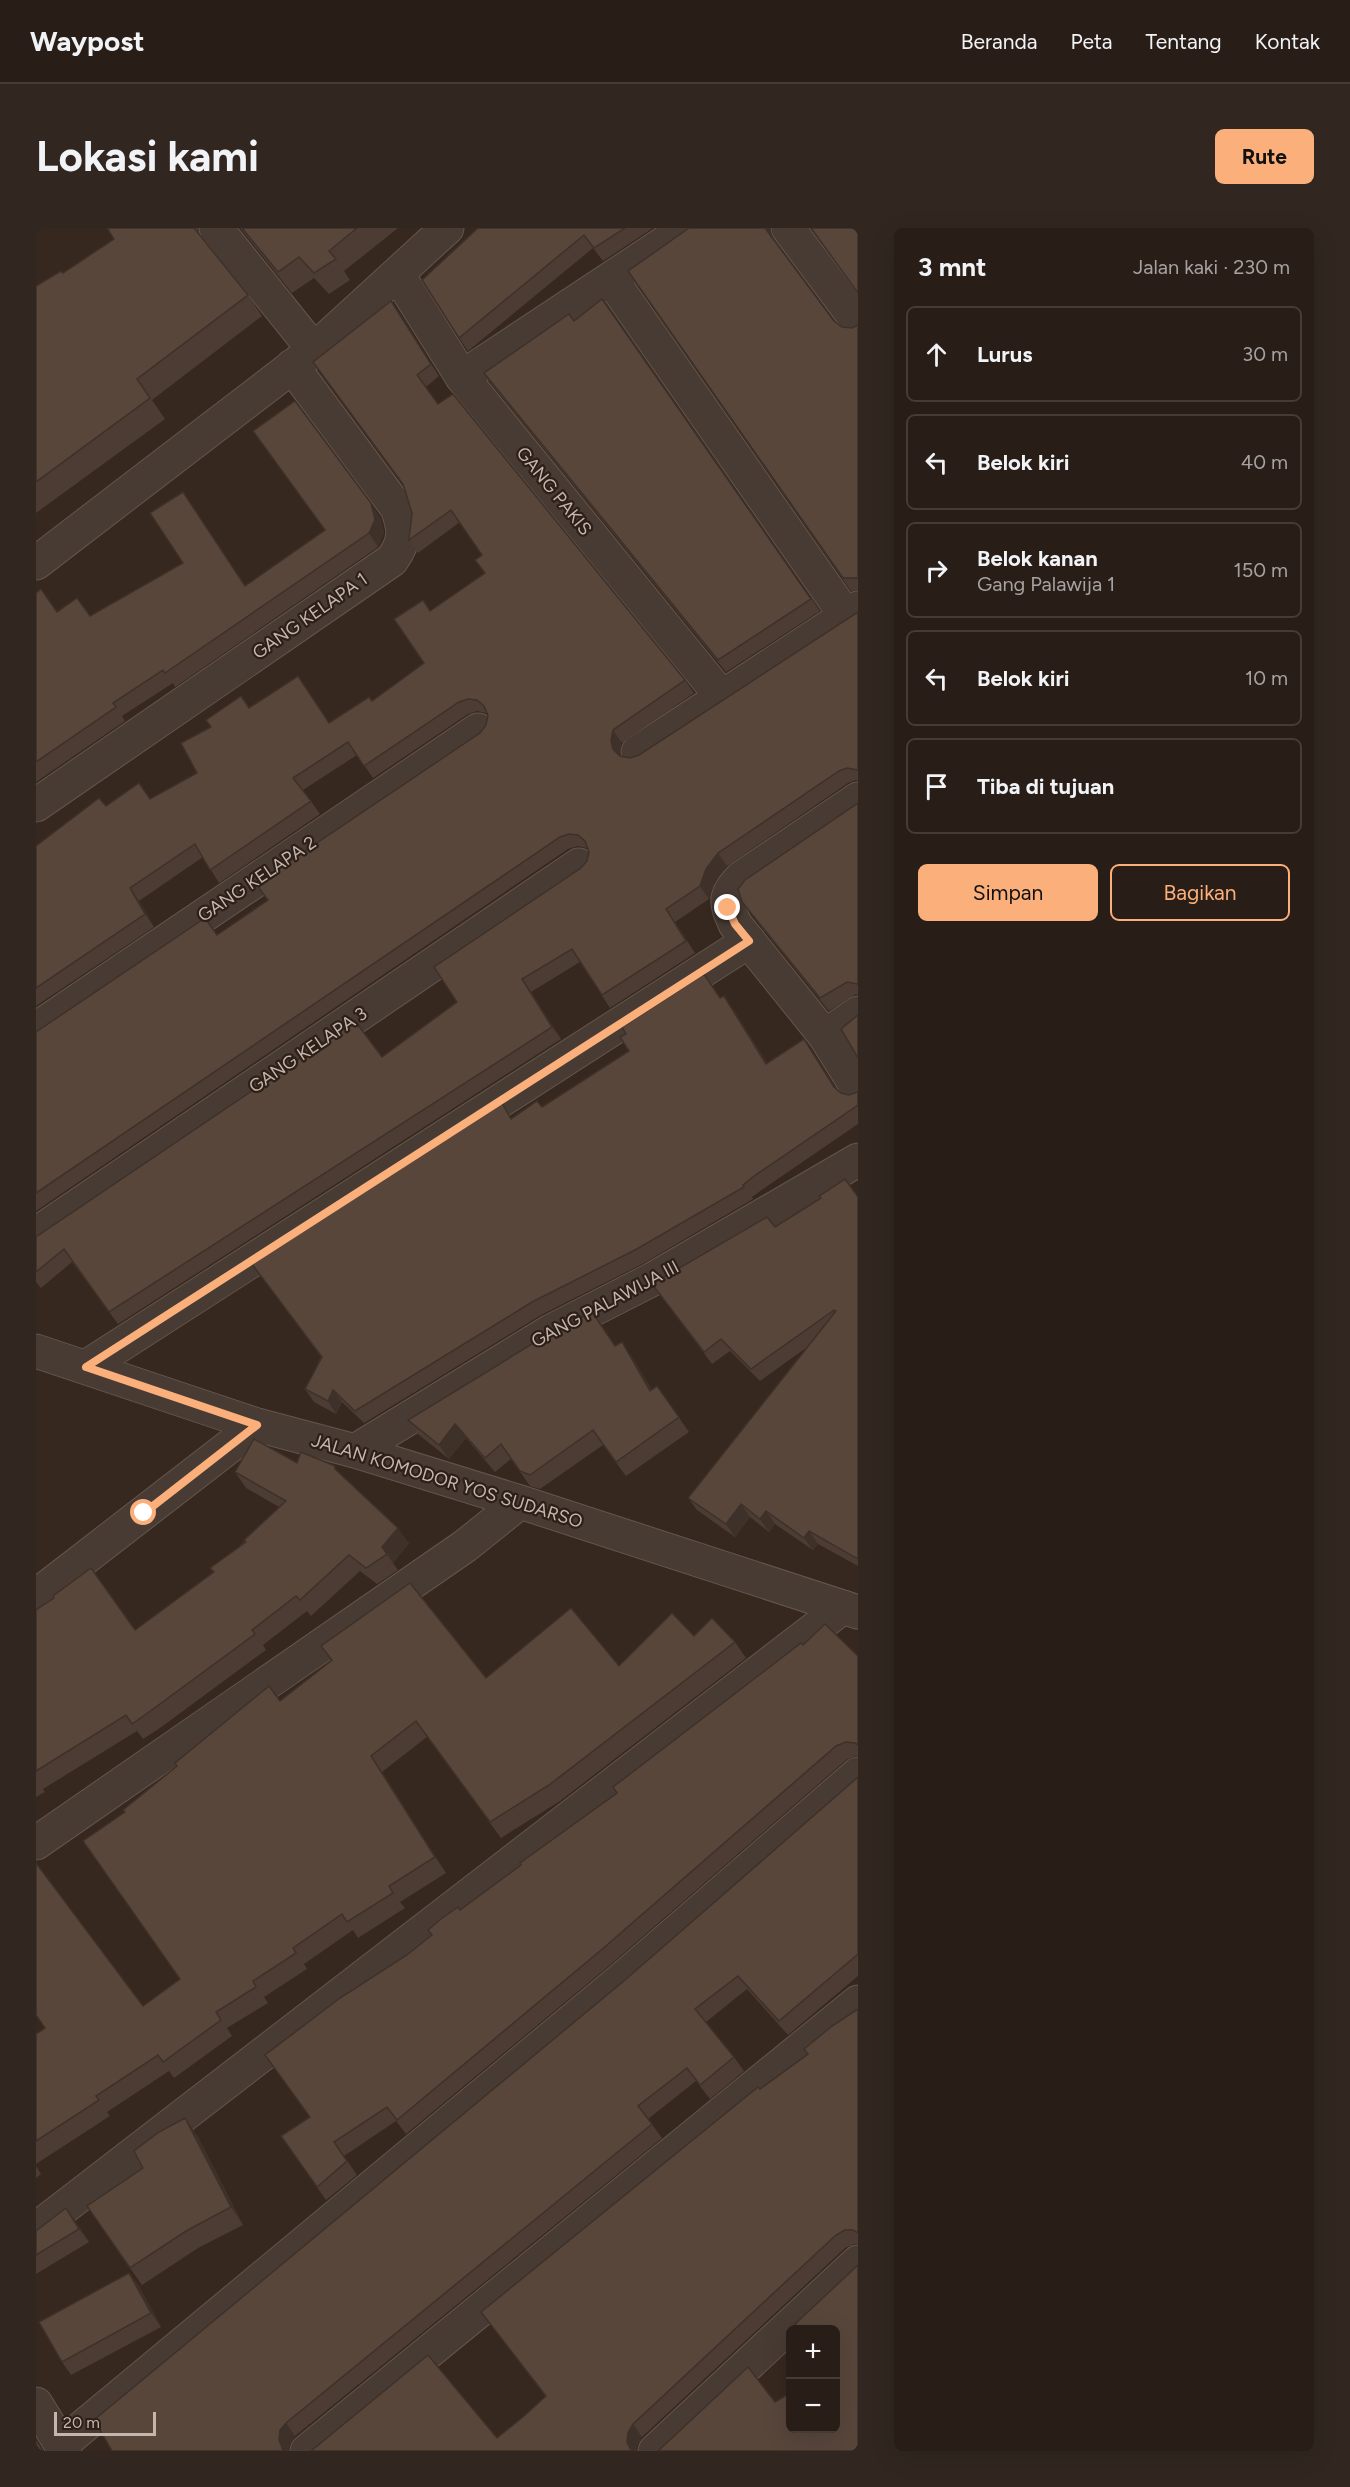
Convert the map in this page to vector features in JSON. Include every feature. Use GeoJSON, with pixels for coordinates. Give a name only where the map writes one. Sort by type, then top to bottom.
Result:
{"type":"FeatureCollection","features":[{"type":"Feature","properties":{"kind":"street","name":"GANG KELAPA 1"},"geometry":{"type":"LineString","coordinates":[[36,805],[392,560],[398,551],[404,527],[397,508],[303,358],[216,228]]}},
{"type":"Feature","properties":{"kind":"street"},"geometry":{"type":"LineString","coordinates":[[36,563],[303,358],[398,275],[447,228]]}},
{"type":"Feature","properties":{"kind":"street"},"geometry":{"type":"LineString","coordinates":[[462,377],[687,228]]}},
{"type":"Feature","properties":{"kind":"street"},"geometry":{"type":"LineString","coordinates":[[788,228],[858,322]]}},
{"type":"Feature","properties":{"kind":"street","name":"GANG PAKIS"},"geometry":{"type":"LineString","coordinates":[[398,275],[462,377],[722,697]]}},
{"type":"Feature","properties":{"kind":"street"},"geometry":{"type":"LineString","coordinates":[[611,279],[852,612],[638,752]]}},
{"type":"Feature","properties":{"kind":"street","name":"GANG KELAPA 2"},"geometry":{"type":"LineString","coordinates":[[36,1029],[478,730]]}},
{"type":"Feature","properties":{"kind":"street"},"geometry":{"type":"LineString","coordinates":[[858,799],[741,878],[730,889],[728,908],[735,924],[825,1036],[858,1089]]}},
{"type":"Feature","properties":{"kind":"street","name":"GANG KELAPA 3"},"geometry":{"type":"LineString","coordinates":[[36,1234],[579,865]]}},
{"type":"Feature","properties":{"kind":"street"},"geometry":{"type":"LineString","coordinates":[[86,1367],[749,941]]}},
{"type":"Feature","properties":{"kind":"street"},"geometry":{"type":"LineString","coordinates":[[825,1036],[858,1013]]}},
{"type":"Feature","properties":{"kind":"street","name":"GANG PALAWIJA III"},"geometry":{"type":"LineString","coordinates":[[355,1451],[551,1331],[653,1279],[858,1160]]}},
{"type":"Feature","properties":{"kind":"street","name":"JALAN KOMODOR YOS SUDARSO"},"geometry":{"type":"LineString","coordinates":[[36,1351],[257,1425],[355,1451],[520,1502],[851,1610]]}},
{"type":"Feature","properties":{"kind":"street"},"geometry":{"type":"LineString","coordinates":[[36,1596],[257,1425]]}},
{"type":"Feature","properties":{"kind":"street"},"geometry":{"type":"LineString","coordinates":[[36,1842],[465,1546],[520,1502]]}},
{"type":"Feature","properties":{"kind":"street"},"geometry":{"type":"LineString","coordinates":[[36,1569],[76,1552],[144,1513]]}},
{"type":"Feature","properties":{"kind":"street"},"geometry":{"type":"LineString","coordinates":[[36,2229],[851,1610]]}},
{"type":"Feature","properties":{"kind":"street"},"geometry":{"type":"LineString","coordinates":[[36,2404],[63,2448],[621,1979],[858,1774]]}},
{"type":"Feature","properties":{"kind":"street"},"geometry":{"type":"LineString","coordinates":[[307,2451],[858,2002]]}},
{"type":"Feature","properties":{"kind":"street"},"geometry":{"type":"LineString","coordinates":[[655,2451],[858,2262]]}},
{"type":"Feature","properties":{"kind":"building"},"geometry":{"type":"Polygon","coordinates":[[[107,228],[194,228],[248,295],[137,379],[150,398],[36,482],[36,286],[61,271],[63,273],[114,239],[107,228]]]}},
{"type":"Feature","properties":{"kind":"building"},"geometry":{"type":"Polygon","coordinates":[[[242,228],[357,228],[329,251],[336,259],[314,273],[299,257],[278,272],[242,228]]]}},
{"type":"Feature","properties":{"kind":"building"},"geometry":{"type":"Polygon","coordinates":[[[478,228],[625,228],[594,248],[584,235],[459,338],[422,280],[478,228]]]}},
{"type":"Feature","properties":{"kind":"building"},"geometry":{"type":"Polygon","coordinates":[[[689,228],[765,228],[834,321],[842,327],[852,328],[858,325],[858,579],[843,578],[628,271],[689,228]]]}},
{"type":"Feature","properties":{"kind":"building"},"geometry":{"type":"Polygon","coordinates":[[[811,228],[858,228],[858,293],[811,228]]]}},
{"type":"Feature","properties":{"kind":"building"},"geometry":{"type":"Polygon","coordinates":[[[602,299],[811,599],[718,660],[484,373],[569,314],[574,321],[602,299]]]}},
{"type":"Feature","properties":{"kind":"building"},"geometry":{"type":"Polygon","coordinates":[[[391,301],[431,364],[417,375],[438,404],[453,394],[685,680],[613,730],[611,741],[613,749],[620,756],[630,758],[639,755],[858,612],[858,770],[847,768],[839,771],[718,853],[706,869],[700,886],[666,909],[686,941],[602,995],[572,949],[522,979],[552,1027],[109,1312],[64,1249],[36,1272],[36,1237],[355,1021],[382,1057],[457,1002],[434,967],[581,868],[587,861],[589,852],[585,841],[578,835],[569,834],[560,837],[36,1193],[36,1032],[205,918],[217,935],[268,900],[256,884],[480,733],[486,725],[488,715],[484,706],[477,700],[468,699],[459,702],[364,766],[348,742],[293,778],[311,801],[210,870],[195,844],[130,888],[145,914],[36,988],[36,846],[99,798],[106,806],[139,783],[150,799],[197,773],[181,743],[211,727],[206,720],[241,696],[249,708],[298,676],[329,723],[369,697],[372,701],[424,663],[394,619],[423,600],[430,611],[485,573],[475,560],[482,555],[451,510],[409,540],[412,513],[403,484],[313,362],[391,301]]]}},
{"type":"Feature","properties":{"kind":"building"},"geometry":{"type":"Polygon","coordinates":[[[295,401],[371,503],[375,520],[369,533],[165,673],[163,670],[113,703],[116,707],[36,762],[36,593],[41,589],[57,612],[77,598],[90,616],[183,563],[150,513],[183,492],[245,586],[325,530],[253,431],[295,401]]]}},
{"type":"Feature","properties":{"kind":"building"},"geometry":{"type":"Polygon","coordinates":[[[858,803],[858,984],[847,982],[820,998],[742,902],[738,889],[745,880],[858,803]]]}},
{"type":"Feature","properties":{"kind":"building"},"geometry":{"type":"Polygon","coordinates":[[[704,974],[720,998],[724,996],[766,1064],[804,1039],[834,1087],[841,1093],[849,1095],[858,1092],[858,1105],[754,1176],[743,1185],[744,1187],[635,1250],[532,1302],[355,1411],[333,1390],[328,1401],[305,1389],[322,1357],[252,1264],[502,1103],[511,1119],[537,1101],[542,1107],[629,1051],[620,1037],[626,1034],[622,1027],[704,974]]]}},
{"type":"Feature","properties":{"kind":"building"},"geometry":{"type":"Polygon","coordinates":[[[858,1015],[858,1058],[841,1029],[858,1015]]]}},
{"type":"Feature","properties":{"kind":"building"},"geometry":{"type":"Polygon","coordinates":[[[845,1179],[858,1197],[858,1559],[809,1531],[804,1538],[766,1511],[760,1519],[741,1504],[726,1524],[688,1498],[836,1311],[834,1310],[751,1369],[721,1339],[704,1352],[652,1284],[767,1217],[775,1227],[821,1198],[819,1196],[845,1179]]]}},
{"type":"Feature","properties":{"kind":"building"},"geometry":{"type":"Polygon","coordinates":[[[592,1312],[615,1346],[622,1342],[650,1391],[657,1386],[679,1417],[616,1462],[593,1430],[530,1475],[520,1471],[501,1444],[485,1458],[455,1424],[439,1445],[408,1420],[550,1333],[592,1312]]]}},
{"type":"Feature","properties":{"kind":"building"},"geometry":{"type":"Polygon","coordinates":[[[254,1439],[297,1463],[301,1452],[335,1466],[335,1469],[398,1528],[382,1547],[387,1554],[366,1568],[349,1555],[300,1600],[296,1596],[252,1630],[255,1634],[132,1724],[126,1715],[36,1771],[36,1610],[91,1568],[135,1630],[214,1572],[210,1568],[246,1542],[244,1540],[286,1501],[235,1472],[254,1439]]]}},
{"type":"Feature","properties":{"kind":"building"},"geometry":{"type":"Polygon","coordinates":[[[410,1583],[486,1678],[571,1608],[619,1666],[672,1613],[694,1636],[712,1618],[735,1642],[549,1785],[490,1822],[416,1721],[371,1756],[435,1857],[389,1886],[393,1893],[347,1922],[342,1914],[293,1948],[296,1953],[253,1981],[256,1987],[216,2012],[221,2020],[163,2062],[158,2055],[96,2096],[99,2100],[36,2141],[36,2034],[45,2028],[36,2015],[36,1863],[143,2006],[180,1979],[83,1841],[125,1812],[123,1810],[177,1766],[175,1763],[269,1686],[280,1701],[332,1660],[321,1646],[410,1583]]]}},
{"type":"Feature","properties":{"kind":"building"},"geometry":{"type":"Polygon","coordinates":[[[825,1624],[858,1656],[858,1745],[846,1742],[836,1746],[600,1951],[397,2120],[387,2107],[334,2142],[347,2161],[317,2187],[281,2136],[310,2117],[265,2055],[340,1998],[407,1955],[432,1935],[428,1930],[441,1919],[458,1907],[460,1910],[521,1865],[520,1863],[617,1793],[613,1787],[801,1643],[803,1645],[825,1624]]]}},
{"type":"Feature","properties":{"kind":"building"},"geometry":{"type":"Polygon","coordinates":[[[858,1777],[858,1954],[779,2021],[738,1976],[695,2009],[734,2057],[700,2085],[687,2068],[638,2106],[652,2124],[286,2423],[280,2430],[279,2440],[285,2451],[112,2451],[94,2420],[625,1980],[858,1777]]]}},
{"type":"Feature","properties":{"kind":"building"},"geometry":{"type":"Polygon","coordinates":[[[858,2009],[858,2233],[845,2230],[836,2235],[633,2424],[628,2433],[627,2442],[633,2451],[311,2451],[428,2355],[497,2438],[523,2417],[546,2396],[481,2312],[758,2087],[760,2089],[808,2054],[804,2049],[832,2026],[858,2009]]]}},
{"type":"Feature","properties":{"kind":"building"},"geometry":{"type":"Polygon","coordinates":[[[185,2118],[231,2207],[186,2231],[130,2268],[87,2206],[143,2168],[134,2151],[159,2132],[185,2118]]]}},
{"type":"Feature","properties":{"kind":"building"},"geometry":{"type":"Polygon","coordinates":[[[66,2208],[79,2229],[36,2255],[36,2231],[66,2208]]]}},
{"type":"Feature","properties":{"kind":"building"},"geometry":{"type":"Polygon","coordinates":[[[858,2265],[858,2451],[658,2451],[748,2367],[775,2402],[786,2395],[786,2433],[840,2433],[840,2325],[795,2324],[858,2265]]]}},
{"type":"Feature","properties":{"kind":"building"},"geometry":{"type":"Polygon","coordinates":[[[129,2273],[151,2313],[62,2362],[39,2322],[129,2273]]]}},
{"type":"Feature","properties":{"kind":"route"},"geometry":{"type":"LineString","coordinates":[[144,1513],[257,1425],[86,1367],[749,941],[735,924],[728,908]]}}]}
